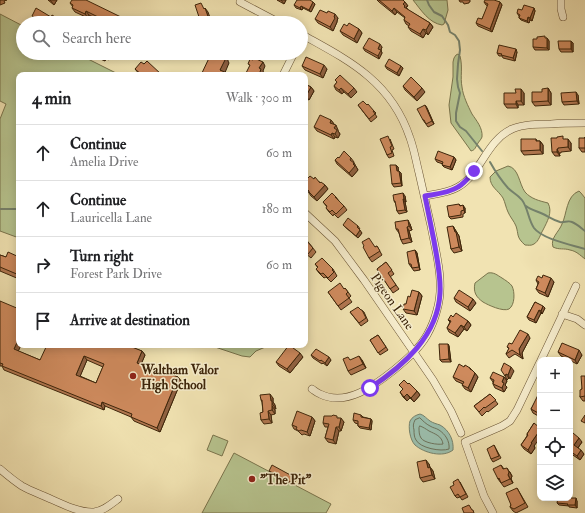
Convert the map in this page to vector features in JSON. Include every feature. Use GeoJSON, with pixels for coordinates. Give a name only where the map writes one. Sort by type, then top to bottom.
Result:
{"type":"FeatureCollection","features":[{"type":"Feature","properties":{"kind":"street"},"geometry":{"type":"LineString","coordinates":[[561,0],[563,17]]}},
{"type":"Feature","properties":{"kind":"street"},"geometry":{"type":"LineString","coordinates":[[240,2],[267,16]]}},
{"type":"Feature","properties":{"kind":"street"},"geometry":{"type":"LineString","coordinates":[[308,39],[353,64],[369,76],[390,100],[401,117],[410,137],[416,157],[425,196],[440,279],[440,294],[437,310],[427,335],[414,352],[382,380],[358,394],[338,398],[320,395],[312,390]]}},
{"type":"Feature","properties":{"kind":"street"},"geometry":{"type":"LineString","coordinates":[[284,72],[290,60]]}},
{"type":"Feature","properties":{"kind":"street"},"geometry":{"type":"LineString","coordinates":[[425,196],[458,188],[474,171],[497,139],[506,132],[520,126],[535,124],[585,123]]}},
{"type":"Feature","properties":{"kind":"street","name":"Pigeon Lane"},"geometry":{"type":"LineString","coordinates":[[308,216],[334,241],[364,280],[442,394],[460,433]]}},
{"type":"Feature","properties":{"kind":"street"},"geometry":{"type":"LineString","coordinates":[[542,357],[576,286]]}},
{"type":"Feature","properties":{"kind":"street"},"geometry":{"type":"LineString","coordinates":[[562,314],[577,319],[585,325]]}},
{"type":"Feature","properties":{"kind":"street"},"geometry":{"type":"LineString","coordinates":[[493,513],[484,496],[465,442],[510,421],[517,410],[537,367]]}},
{"type":"Feature","properties":{"kind":"street"},"geometry":{"type":"LineString","coordinates":[[0,469],[28,489],[75,509],[93,512],[101,511],[118,500]]}},
{"type":"Feature","properties":{"kind":"green space"},"geometry":{"type":"Polygon","coordinates":[[[413,0],[447,0],[448,10],[444,24],[437,24],[429,19],[413,0]]]}},
{"type":"Feature","properties":{"kind":"green space"},"geometry":{"type":"Polygon","coordinates":[[[0,14],[16,22],[16,60],[90,60],[114,72],[16,72],[16,237],[0,231],[0,119],[6,104],[0,101],[0,14]]]}},
{"type":"Feature","properties":{"kind":"green space"},"geometry":{"type":"Polygon","coordinates":[[[458,54],[461,60],[461,83],[463,94],[482,134],[482,137],[475,149],[471,151],[451,123],[449,105],[453,77],[453,62],[454,58],[458,54]]]}},
{"type":"Feature","properties":{"kind":"green space"},"geometry":{"type":"Polygon","coordinates":[[[508,166],[512,167],[517,173],[523,189],[527,194],[548,203],[549,206],[550,213],[546,224],[536,243],[532,245],[525,245],[520,240],[516,226],[509,214],[503,198],[490,180],[490,177],[496,171],[508,166]]]}},
{"type":"Feature","properties":{"kind":"green space"},"geometry":{"type":"Polygon","coordinates":[[[579,191],[585,198],[585,259],[578,253],[553,247],[552,244],[564,220],[569,201],[575,193],[579,191]]]}},
{"type":"Feature","properties":{"kind":"green space"},"geometry":{"type":"Polygon","coordinates":[[[488,273],[497,275],[512,286],[514,298],[509,309],[499,309],[483,302],[477,296],[474,289],[475,283],[488,273]]]}},
{"type":"Feature","properties":{"kind":"green space"},"geometry":{"type":"Polygon","coordinates":[[[218,348],[263,348],[256,351],[250,357],[242,356],[218,348]]]}},
{"type":"Feature","properties":{"kind":"green space"},"geometry":{"type":"Polygon","coordinates":[[[213,435],[228,441],[222,456],[207,450],[213,435]]]}},
{"type":"Feature","properties":{"kind":"green space","name":"\"The Pit\""},"geometry":{"type":"Polygon","coordinates":[[[234,453],[331,504],[326,513],[202,513],[234,453]]]}},
{"type":"Feature","properties":{"kind":"water"},"geometry":{"type":"Polygon","coordinates":[[[420,414],[431,422],[440,425],[448,432],[452,439],[453,450],[444,454],[434,454],[419,448],[413,443],[409,430],[409,424],[413,417],[420,414]]]}},
{"type":"Feature","properties":{"kind":"building"},"geometry":{"type":"Polygon","coordinates":[[[72,0],[86,0],[119,16],[96,16],[86,11],[85,14],[72,8],[73,5],[70,3],[72,0]]]}},
{"type":"Feature","properties":{"kind":"building"},"geometry":{"type":"Polygon","coordinates":[[[297,0],[310,0],[313,2],[309,10],[301,6],[300,8],[294,5],[297,0]]]}},
{"type":"Feature","properties":{"kind":"building"},"geometry":{"type":"Polygon","coordinates":[[[379,0],[403,0],[405,2],[403,4],[405,6],[404,7],[430,23],[426,30],[423,29],[420,34],[408,27],[410,24],[404,20],[405,17],[394,8],[392,11],[379,0]]]}},
{"type":"Feature","properties":{"kind":"building"},"geometry":{"type":"Polygon","coordinates":[[[485,0],[500,2],[490,29],[476,23],[478,18],[482,19],[488,4],[484,2],[485,0]]]}},
{"type":"Feature","properties":{"kind":"building"},"geometry":{"type":"Polygon","coordinates":[[[201,3],[204,9],[205,8],[208,16],[199,16],[195,5],[201,3]]]}},
{"type":"Feature","properties":{"kind":"building"},"geometry":{"type":"Polygon","coordinates":[[[524,5],[534,8],[530,18],[528,17],[527,21],[519,18],[520,15],[517,13],[518,9],[522,10],[524,5]]]}},
{"type":"Feature","properties":{"kind":"building"},"geometry":{"type":"Polygon","coordinates":[[[36,8],[49,16],[32,16],[36,8]]]}},
{"type":"Feature","properties":{"kind":"building"},"geometry":{"type":"Polygon","coordinates":[[[320,10],[335,14],[335,18],[330,27],[315,19],[320,10]]]}},
{"type":"Feature","properties":{"kind":"building"},"geometry":{"type":"Polygon","coordinates":[[[349,23],[359,29],[354,39],[340,31],[344,24],[347,26],[349,23]]]}},
{"type":"Feature","properties":{"kind":"building"},"geometry":{"type":"Polygon","coordinates":[[[545,36],[545,38],[547,38],[547,48],[533,47],[533,39],[545,36]]]}},
{"type":"Feature","properties":{"kind":"building"},"geometry":{"type":"Polygon","coordinates":[[[369,38],[380,44],[378,49],[381,50],[378,56],[363,48],[369,38]]]}},
{"type":"Feature","properties":{"kind":"building"},"geometry":{"type":"Polygon","coordinates":[[[558,41],[571,41],[571,49],[559,49],[558,41]]]}},
{"type":"Feature","properties":{"kind":"building"},"geometry":{"type":"Polygon","coordinates":[[[499,45],[516,49],[513,58],[497,53],[499,45]]]}},
{"type":"Feature","properties":{"kind":"building"},"geometry":{"type":"Polygon","coordinates":[[[308,58],[324,65],[320,74],[302,66],[305,60],[308,60],[308,58]]]}},
{"type":"Feature","properties":{"kind":"building"},"geometry":{"type":"Polygon","coordinates":[[[389,59],[401,66],[397,73],[385,66],[389,59]]]}},
{"type":"Feature","properties":{"kind":"building"},"geometry":{"type":"Polygon","coordinates":[[[208,60],[225,60],[220,70],[224,72],[202,72],[208,60]]]}},
{"type":"Feature","properties":{"kind":"building"},"geometry":{"type":"Polygon","coordinates":[[[250,60],[258,60],[263,62],[259,68],[261,69],[260,72],[246,72],[250,65],[248,64],[250,60]]]}},
{"type":"Feature","properties":{"kind":"building"},"geometry":{"type":"Polygon","coordinates":[[[147,61],[159,72],[138,72],[135,69],[141,62],[144,64],[147,61]]]}},
{"type":"Feature","properties":{"kind":"building"},"geometry":{"type":"Polygon","coordinates":[[[340,75],[354,88],[348,94],[341,88],[339,90],[334,86],[337,82],[335,80],[340,75]]]}},
{"type":"Feature","properties":{"kind":"building"},"geometry":{"type":"Polygon","coordinates":[[[411,77],[422,88],[414,97],[403,86],[411,77]]]}},
{"type":"Feature","properties":{"kind":"building"},"geometry":{"type":"Polygon","coordinates":[[[308,86],[311,87],[308,92],[308,86]]]}},
{"type":"Feature","properties":{"kind":"building"},"geometry":{"type":"Polygon","coordinates":[[[548,88],[548,101],[532,102],[532,92],[542,92],[542,89],[548,88]]]}},
{"type":"Feature","properties":{"kind":"building"},"geometry":{"type":"Polygon","coordinates":[[[515,89],[521,89],[521,101],[516,101],[516,104],[504,104],[504,93],[516,93],[515,89]]]}},
{"type":"Feature","properties":{"kind":"building"},"geometry":{"type":"Polygon","coordinates":[[[576,92],[577,101],[562,102],[561,93],[576,92]]]}},
{"type":"Feature","properties":{"kind":"building"},"geometry":{"type":"Polygon","coordinates":[[[363,101],[367,105],[368,104],[375,114],[369,119],[358,105],[363,101]]]}},
{"type":"Feature","properties":{"kind":"building"},"geometry":{"type":"Polygon","coordinates":[[[425,105],[432,121],[426,124],[417,109],[425,105]]]}},
{"type":"Feature","properties":{"kind":"building"},"geometry":{"type":"Polygon","coordinates":[[[320,115],[331,120],[330,123],[336,125],[334,128],[337,130],[335,134],[332,133],[331,135],[314,127],[320,115]]]}},
{"type":"Feature","properties":{"kind":"building"},"geometry":{"type":"Polygon","coordinates":[[[388,136],[392,146],[390,147],[392,153],[387,155],[380,139],[388,136]]]}},
{"type":"Feature","properties":{"kind":"building"},"geometry":{"type":"Polygon","coordinates":[[[563,136],[563,139],[568,139],[568,147],[558,148],[557,152],[552,152],[551,138],[563,136]]]}},
{"type":"Feature","properties":{"kind":"building"},"geometry":{"type":"Polygon","coordinates":[[[579,138],[585,138],[585,148],[579,148],[579,138]]]}},
{"type":"Feature","properties":{"kind":"building"},"geometry":{"type":"Polygon","coordinates":[[[521,139],[536,139],[536,141],[540,141],[540,150],[521,151],[521,139]]]}},
{"type":"Feature","properties":{"kind":"building"},"geometry":{"type":"Polygon","coordinates":[[[344,151],[351,158],[350,160],[355,166],[349,173],[335,160],[338,157],[339,158],[344,151]]]}},
{"type":"Feature","properties":{"kind":"building"},"geometry":{"type":"Polygon","coordinates":[[[438,151],[454,157],[450,167],[442,165],[443,162],[435,159],[438,151]]]}},
{"type":"Feature","properties":{"kind":"building"},"geometry":{"type":"Polygon","coordinates":[[[390,165],[396,165],[397,171],[399,171],[401,183],[392,184],[390,165]]]}},
{"type":"Feature","properties":{"kind":"building"},"geometry":{"type":"Polygon","coordinates":[[[310,176],[314,179],[315,177],[320,183],[321,182],[325,185],[314,197],[308,190],[308,178],[310,176]]]}},
{"type":"Feature","properties":{"kind":"building"},"geometry":{"type":"Polygon","coordinates":[[[332,193],[344,206],[336,214],[332,210],[330,212],[323,202],[332,193]]]}},
{"type":"Feature","properties":{"kind":"building"},"geometry":{"type":"Polygon","coordinates":[[[403,193],[405,210],[397,211],[393,195],[403,193]]]}},
{"type":"Feature","properties":{"kind":"building"},"geometry":{"type":"Polygon","coordinates":[[[459,204],[460,206],[463,205],[464,210],[461,211],[461,215],[449,217],[447,206],[459,204]]]}},
{"type":"Feature","properties":{"kind":"building"},"geometry":{"type":"Polygon","coordinates":[[[348,218],[358,226],[357,227],[360,230],[356,236],[343,225],[348,218]]]}},
{"type":"Feature","properties":{"kind":"building"},"geometry":{"type":"Polygon","coordinates":[[[408,220],[409,226],[407,227],[409,238],[401,240],[398,229],[396,229],[395,222],[408,220]]]}},
{"type":"Feature","properties":{"kind":"building"},"geometry":{"type":"Polygon","coordinates":[[[453,226],[456,232],[459,247],[451,249],[447,227],[453,226]]]}},
{"type":"Feature","properties":{"kind":"building"},"geometry":{"type":"Polygon","coordinates":[[[369,238],[375,247],[377,246],[380,251],[369,258],[362,242],[369,238]]]}},
{"type":"Feature","properties":{"kind":"building"},"geometry":{"type":"Polygon","coordinates":[[[308,242],[313,248],[308,254],[308,242]]]}},
{"type":"Feature","properties":{"kind":"building"},"geometry":{"type":"Polygon","coordinates":[[[415,250],[419,267],[412,268],[411,264],[409,264],[407,252],[415,250]]]}},
{"type":"Feature","properties":{"kind":"building"},"geometry":{"type":"Polygon","coordinates":[[[8,252],[16,256],[16,274],[0,267],[0,255],[6,257],[8,252]]]}},
{"type":"Feature","properties":{"kind":"building"},"geometry":{"type":"Polygon","coordinates":[[[322,258],[334,272],[328,278],[316,269],[318,267],[315,264],[322,258]]]}},
{"type":"Feature","properties":{"kind":"building"},"geometry":{"type":"Polygon","coordinates":[[[386,262],[392,270],[388,273],[396,285],[390,289],[377,269],[386,262]]]}},
{"type":"Feature","properties":{"kind":"building"},"geometry":{"type":"Polygon","coordinates":[[[543,275],[551,278],[545,293],[536,289],[539,282],[536,280],[538,276],[542,278],[543,275]]]}},
{"type":"Feature","properties":{"kind":"building"},"geometry":{"type":"Polygon","coordinates":[[[340,283],[348,292],[346,294],[349,298],[338,306],[328,292],[340,283]]]}},
{"type":"Feature","properties":{"kind":"building"},"geometry":{"type":"Polygon","coordinates":[[[412,290],[419,292],[414,311],[403,309],[404,304],[406,304],[408,296],[410,297],[412,290]]]}},
{"type":"Feature","properties":{"kind":"building"},"geometry":{"type":"Polygon","coordinates":[[[459,290],[473,299],[468,307],[454,298],[459,290]]]}},
{"type":"Feature","properties":{"kind":"building"},"geometry":{"type":"Polygon","coordinates":[[[0,301],[16,308],[16,345],[14,349],[40,360],[46,348],[134,348],[142,351],[137,363],[178,377],[157,428],[131,417],[132,414],[102,402],[101,406],[2,366],[3,364],[0,363],[0,301]],[[84,356],[76,375],[96,383],[104,364],[84,356]]]}},
{"type":"Feature","properties":{"kind":"building"},"geometry":{"type":"Polygon","coordinates":[[[535,302],[543,306],[541,311],[539,310],[534,320],[527,317],[535,302]]]}},
{"type":"Feature","properties":{"kind":"building"},"geometry":{"type":"Polygon","coordinates":[[[358,307],[362,310],[366,318],[359,323],[350,312],[358,307]]]}},
{"type":"Feature","properties":{"kind":"building"},"geometry":{"type":"Polygon","coordinates":[[[456,313],[468,321],[464,327],[461,325],[455,333],[447,328],[451,321],[448,320],[451,315],[453,317],[456,313]]]}},
{"type":"Feature","properties":{"kind":"building"},"geometry":{"type":"Polygon","coordinates":[[[520,330],[528,334],[519,349],[520,355],[512,350],[506,354],[509,348],[507,347],[509,343],[512,344],[520,330]]]}},
{"type":"Feature","properties":{"kind":"building"},"geometry":{"type":"Polygon","coordinates":[[[378,335],[386,347],[378,353],[370,340],[378,335]]]}},
{"type":"Feature","properties":{"kind":"building"},"geometry":{"type":"Polygon","coordinates":[[[562,343],[579,350],[575,360],[573,357],[569,357],[558,352],[562,343]]]}},
{"type":"Feature","properties":{"kind":"building"},"geometry":{"type":"Polygon","coordinates":[[[439,344],[448,344],[449,359],[440,360],[439,344]]]}},
{"type":"Feature","properties":{"kind":"building"},"geometry":{"type":"Polygon","coordinates":[[[287,348],[293,348],[300,353],[287,369],[276,362],[287,348]]]}},
{"type":"Feature","properties":{"kind":"building"},"geometry":{"type":"Polygon","coordinates":[[[316,349],[329,357],[325,363],[311,355],[316,349]]]}},
{"type":"Feature","properties":{"kind":"building"},"geometry":{"type":"Polygon","coordinates":[[[359,356],[363,364],[348,371],[343,359],[348,357],[350,360],[359,356]]]}},
{"type":"Feature","properties":{"kind":"building"},"geometry":{"type":"Polygon","coordinates":[[[504,363],[511,367],[508,375],[506,374],[505,376],[501,370],[504,363]]]}},
{"type":"Feature","properties":{"kind":"building"},"geometry":{"type":"Polygon","coordinates":[[[459,364],[464,367],[465,365],[475,373],[468,388],[462,385],[464,382],[453,377],[459,364]]]}},
{"type":"Feature","properties":{"kind":"building"},"geometry":{"type":"Polygon","coordinates":[[[493,372],[504,377],[502,388],[493,384],[494,380],[490,378],[493,372]]]}},
{"type":"Feature","properties":{"kind":"building"},"geometry":{"type":"Polygon","coordinates":[[[581,376],[585,376],[585,396],[580,397],[580,390],[582,389],[581,376]]]}},
{"type":"Feature","properties":{"kind":"building"},"geometry":{"type":"Polygon","coordinates":[[[404,380],[417,391],[411,398],[407,394],[404,397],[400,392],[403,389],[399,385],[404,380]]]}},
{"type":"Feature","properties":{"kind":"building"},"geometry":{"type":"Polygon","coordinates":[[[270,394],[272,410],[268,411],[269,419],[261,420],[260,413],[263,412],[260,395],[270,394]]]}},
{"type":"Feature","properties":{"kind":"building"},"geometry":{"type":"Polygon","coordinates":[[[490,394],[496,400],[485,408],[484,407],[479,412],[474,406],[490,394]]]}},
{"type":"Feature","properties":{"kind":"building"},"geometry":{"type":"Polygon","coordinates":[[[537,397],[537,412],[531,409],[537,397]]]}},
{"type":"Feature","properties":{"kind":"building"},"geometry":{"type":"Polygon","coordinates":[[[297,411],[312,417],[307,432],[301,430],[299,431],[296,429],[297,427],[292,425],[297,411]]]}},
{"type":"Feature","properties":{"kind":"building"},"geometry":{"type":"Polygon","coordinates":[[[354,413],[361,415],[361,417],[371,419],[369,428],[358,426],[358,421],[353,420],[354,413]]]}},
{"type":"Feature","properties":{"kind":"building"},"geometry":{"type":"Polygon","coordinates":[[[585,415],[585,423],[581,421],[585,415]]]}},
{"type":"Feature","properties":{"kind":"building"},"geometry":{"type":"Polygon","coordinates":[[[324,416],[337,416],[337,418],[341,418],[339,427],[336,427],[333,440],[325,438],[329,424],[323,423],[324,416]]]}},
{"type":"Feature","properties":{"kind":"building"},"geometry":{"type":"Polygon","coordinates":[[[534,423],[537,426],[537,434],[528,450],[521,445],[528,435],[527,434],[534,423]]]}},
{"type":"Feature","properties":{"kind":"building"},"geometry":{"type":"Polygon","coordinates":[[[573,433],[579,438],[574,445],[581,450],[577,456],[573,453],[573,433]]]}},
{"type":"Feature","properties":{"kind":"building"},"geometry":{"type":"Polygon","coordinates":[[[494,445],[499,456],[491,459],[487,449],[494,445]]]}},
{"type":"Feature","properties":{"kind":"building"},"geometry":{"type":"Polygon","coordinates":[[[426,460],[432,475],[420,478],[417,462],[426,460]]]}},
{"type":"Feature","properties":{"kind":"building"},"geometry":{"type":"Polygon","coordinates":[[[272,465],[294,477],[291,482],[269,471],[272,465]]]}},
{"type":"Feature","properties":{"kind":"building"},"geometry":{"type":"Polygon","coordinates":[[[501,465],[503,469],[507,468],[510,479],[501,483],[493,469],[501,465]]]}},
{"type":"Feature","properties":{"kind":"building"},"geometry":{"type":"Polygon","coordinates":[[[458,479],[466,494],[460,497],[458,494],[455,496],[450,487],[454,485],[453,482],[458,479]]]}},
{"type":"Feature","properties":{"kind":"building"},"geometry":{"type":"Polygon","coordinates":[[[517,488],[525,503],[514,509],[510,507],[511,505],[506,493],[517,488]]]}},
{"type":"Feature","properties":{"kind":"building"},"geometry":{"type":"Polygon","coordinates":[[[573,498],[576,498],[575,505],[557,503],[557,501],[573,501],[573,498]]]}},
{"type":"Feature","properties":{"kind":"building"},"geometry":{"type":"Polygon","coordinates":[[[469,505],[474,513],[464,513],[462,508],[469,505]]]}},
{"type":"Feature","properties":{"kind":"waterway"},"geometry":{"type":"LineString","coordinates":[[427,0],[434,12],[442,16],[448,25],[450,32],[455,35],[459,41],[460,50],[457,79],[460,93],[456,121],[482,151]]}},
{"type":"Feature","properties":{"kind":"waterway"},"geometry":{"type":"LineString","coordinates":[[490,162],[505,185],[522,200],[526,206],[532,225],[538,232],[558,241],[585,249]]}},
{"type":"Feature","properties":{"kind":"waterway"},"geometry":{"type":"LineString","coordinates":[[526,206],[558,221],[572,222],[585,231]]}},
{"type":"Feature","properties":{"kind":"waterway"},"geometry":{"type":"LineString","coordinates":[[0,209],[16,209]]}},
{"type":"Feature","properties":{"kind":"place","name":"Waltham Valor High School"},"geometry":{"type":"Point","coordinates":[133,376]}},
{"type":"Feature","properties":{"kind":"place","name":"\"The Pit\""},"geometry":{"type":"Point","coordinates":[252,479]}},
{"type":"Feature","properties":{"kind":"route"},"geometry":{"type":"LineString","coordinates":[[370,388],[398,367],[414,352],[427,335],[437,310],[440,294],[440,279],[425,196],[458,188],[474,171]]}}]}
